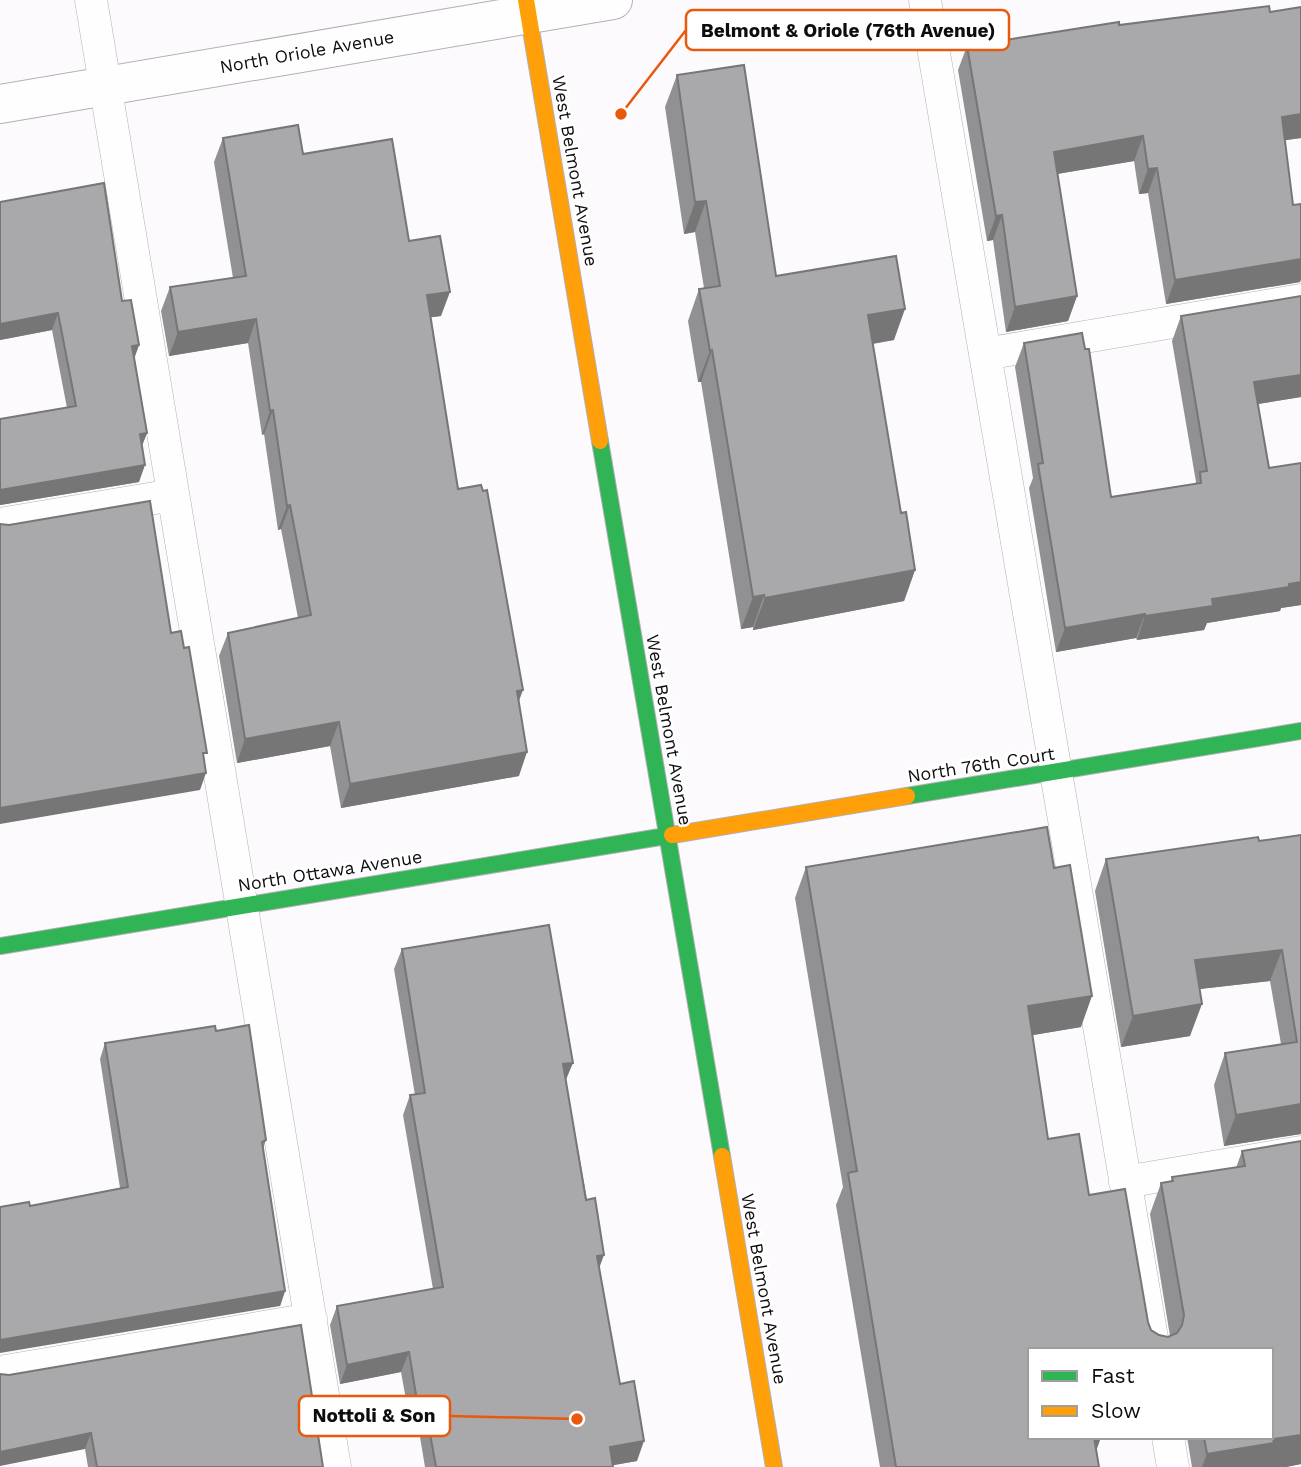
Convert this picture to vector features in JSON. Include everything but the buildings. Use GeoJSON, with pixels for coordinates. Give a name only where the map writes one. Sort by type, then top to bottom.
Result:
{"type":"FeatureCollection","features":[{"type":"Feature","properties":{"kind":"main road","name":"West Belmont Avenue"},"geometry":{"type":"LineString","coordinates":[[527,7],[775,1467]]}},
{"type":"Feature","properties":{"kind":"main road","name":"North 76th Court"},"geometry":{"type":"LineString","coordinates":[[667,836],[1301,732]]}},
{"type":"Feature","properties":{"kind":"main road","name":"North Ottawa Avenue"},"geometry":{"type":"LineString","coordinates":[[0,946],[667,836]]}},
{"type":"Feature","properties":{"kind":"street","name":"North Oriole Avenue"},"geometry":{"type":"LineString","coordinates":[[0,104],[527,7],[613,0]]}},
{"type":"Feature","properties":{"kind":"lane"},"geometry":{"type":"LineString","coordinates":[[91,0],[335,1467]]}},
{"type":"Feature","properties":{"kind":"lane"},"geometry":{"type":"LineString","coordinates":[[925,0],[1154,1348]]}},
{"type":"Feature","properties":{"kind":"lane"},"geometry":{"type":"LineString","coordinates":[[985,354],[1301,300]]}},
{"type":"Feature","properties":{"kind":"lane"},"geometry":{"type":"LineString","coordinates":[[0,524],[173,495]]}},
{"type":"Feature","properties":{"kind":"lane"},"geometry":{"type":"LineString","coordinates":[[1125,1182],[1301,1152]]}},
{"type":"Feature","properties":{"kind":"lane"},"geometry":{"type":"LineString","coordinates":[[0,1372],[311,1319]]}},
{"type":"Feature","properties":{"kind":"lane"},"geometry":{"type":"LineString","coordinates":[[1168,1439],[1173,1467]]}},
{"type":"Feature","properties":{"kind":"traffic: fast"},"geometry":{"type":"LineString","coordinates":[[600,441],[722,1156]]}},
{"type":"Feature","properties":{"kind":"traffic: fast"},"geometry":{"type":"LineString","coordinates":[[907,796],[1301,731]]}},
{"type":"Feature","properties":{"kind":"traffic: fast"},"geometry":{"type":"LineString","coordinates":[[0,946],[672,835]]}},
{"type":"Feature","properties":{"kind":"traffic: slow"},"geometry":{"type":"LineString","coordinates":[[526,0],[600,441]]}},
{"type":"Feature","properties":{"kind":"traffic: slow"},"geometry":{"type":"LineString","coordinates":[[672,835],[907,796]]}},
{"type":"Feature","properties":{"kind":"traffic: slow"},"geometry":{"type":"LineString","coordinates":[[722,1156],[774,1467]]}},
{"type":"Feature","properties":{"kind":"place","name":"Belmont & Oriole (76th Avenue)"},"geometry":{"type":"Point","coordinates":[621,114]}},
{"type":"Feature","properties":{"kind":"place","name":"Nottoli & Son"},"geometry":{"type":"Point","coordinates":[577,1419]}}]}
